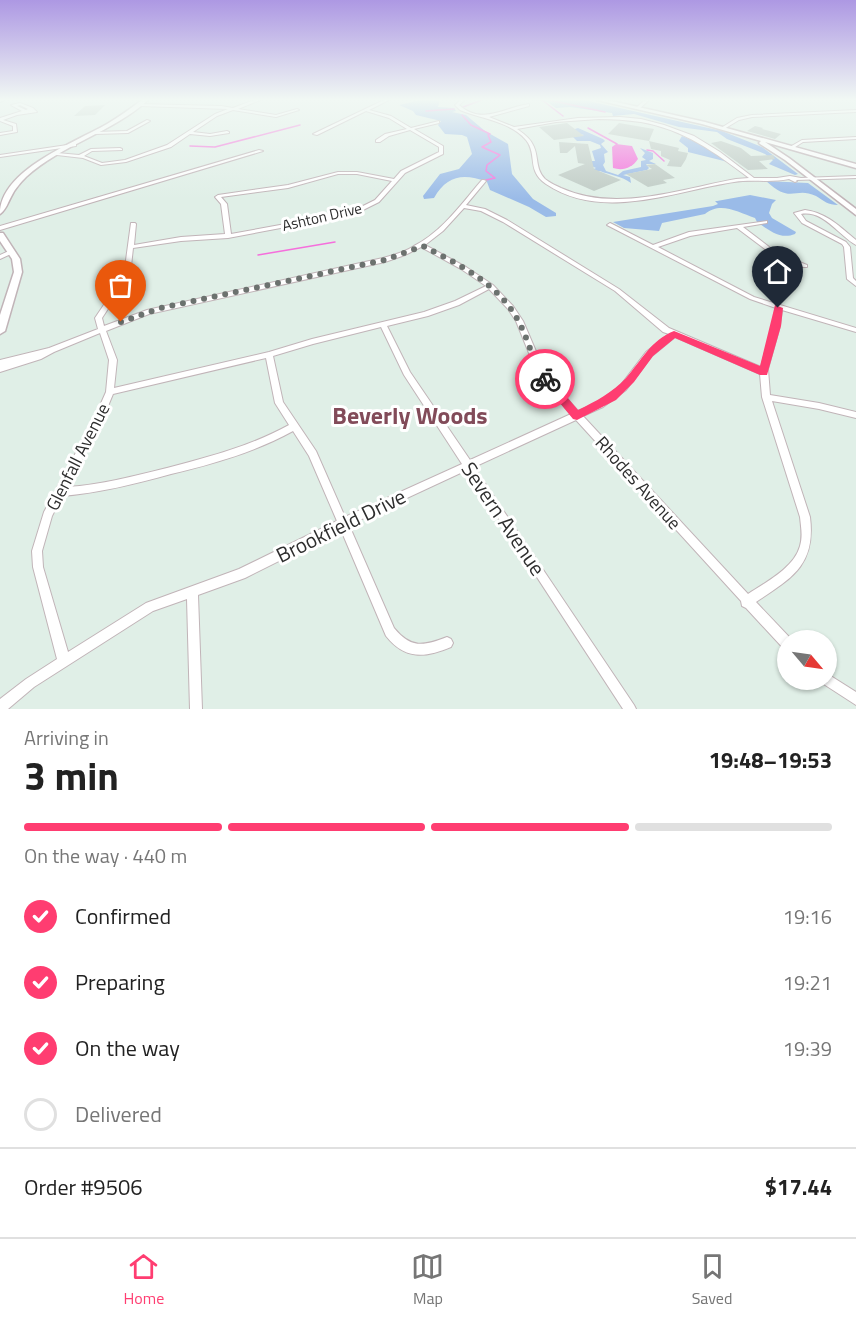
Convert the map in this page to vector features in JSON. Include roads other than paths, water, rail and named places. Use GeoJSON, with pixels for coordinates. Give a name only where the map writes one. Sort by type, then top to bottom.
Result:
{"type":"FeatureCollection","features":[{"type":"Feature","properties":{"kind":"main road"},"geometry":{"type":"LineString","coordinates":[[736,133],[765,145],[787,159],[856,213]]}},
{"type":"Feature","properties":{"kind":"main road"},"geometry":{"type":"LineString","coordinates":[[740,133],[856,165]]}},
{"type":"Feature","properties":{"kind":"main road"},"geometry":{"type":"LineString","coordinates":[[0,212],[6,195],[19,179],[57,154],[95,134]]}},
{"type":"Feature","properties":{"kind":"main road"},"geometry":{"type":"LineString","coordinates":[[787,159],[784,153],[789,148]]}},
{"type":"Feature","properties":{"kind":"main road"},"geometry":{"type":"LineString","coordinates":[[0,235],[17,263],[17,278],[0,330]]}},
{"type":"Feature","properties":{"kind":"street"},"geometry":{"type":"LineString","coordinates":[[95,134],[110,133]]}},
{"type":"Feature","properties":{"kind":"street"},"geometry":{"type":"LineString","coordinates":[[57,154],[79,157],[102,164],[121,162],[165,148],[189,133]]}},
{"type":"Feature","properties":{"kind":"street"},"geometry":{"type":"LineString","coordinates":[[190,133],[210,135],[221,133]]}},
{"type":"Feature","properties":{"kind":"street"},"geometry":{"type":"LineString","coordinates":[[378,141],[394,133]]}},
{"type":"Feature","properties":{"kind":"street","name":"Ashton Drive"},"geometry":{"type":"LineString","coordinates":[[131,247],[181,239],[228,236],[353,213],[381,198],[394,180],[408,169],[436,157],[442,150],[437,144],[416,133]]}},
{"type":"Feature","properties":{"kind":"street"},"geometry":{"type":"LineString","coordinates":[[519,133],[531,144],[538,176],[561,190],[583,197],[609,200],[631,199],[752,178],[795,179]]}},
{"type":"Feature","properties":{"kind":"street"},"geometry":{"type":"LineString","coordinates":[[684,133],[717,152],[752,178]]}},
{"type":"Feature","properties":{"kind":"street"},"geometry":{"type":"LineString","coordinates":[[789,148],[802,141],[856,138]]}},
{"type":"Feature","properties":{"kind":"street"},"geometry":{"type":"LineString","coordinates":[[0,156],[74,145]]}},
{"type":"Feature","properties":{"kind":"street"},"geometry":{"type":"LineString","coordinates":[[79,157],[91,150],[120,149]]}},
{"type":"Feature","properties":{"kind":"street"},"geometry":{"type":"LineString","coordinates":[[0,228],[261,151]]}},
{"type":"Feature","properties":{"kind":"street"},"geometry":{"type":"LineString","coordinates":[[228,236],[224,204],[218,197],[220,196],[288,186],[338,173],[357,172],[394,180]]}},
{"type":"Feature","properties":{"kind":"street"},"geometry":{"type":"LineString","coordinates":[[765,178],[856,177]]}},
{"type":"Feature","properties":{"kind":"street"},"geometry":{"type":"LineString","coordinates":[[0,369],[38,357],[154,310],[385,260],[423,246],[436,236],[484,182]]}},
{"type":"Feature","properties":{"kind":"street"},"geometry":{"type":"LineString","coordinates":[[463,206],[490,213],[505,220],[607,283],[652,321],[674,334],[764,372]]}},
{"type":"Feature","properties":{"kind":"street"},"geometry":{"type":"LineString","coordinates":[[856,243],[819,214],[807,211],[797,213],[804,222],[844,243],[847,247],[850,279],[856,284]]}},
{"type":"Feature","properties":{"kind":"street"},"geometry":{"type":"LineString","coordinates":[[652,247],[679,237],[765,222]]}},
{"type":"Feature","properties":{"kind":"street"},"geometry":{"type":"LineString","coordinates":[[100,330],[98,318],[127,275],[133,224]]}},
{"type":"Feature","properties":{"kind":"street"},"geometry":{"type":"LineString","coordinates":[[610,225],[737,292],[778,308],[856,330]]}},
{"type":"Feature","properties":{"kind":"street"},"geometry":{"type":"LineString","coordinates":[[738,226],[775,254],[805,266]]}},
{"type":"Feature","properties":{"kind":"street","name":"Rhodes Avenue"},"geometry":{"type":"LineString","coordinates":[[423,246],[478,276],[490,286],[514,313],[544,377],[777,634]]}},
{"type":"Feature","properties":{"kind":"street"},"geometry":{"type":"LineString","coordinates":[[0,256],[11,252]]}},
{"type":"Feature","properties":{"kind":"street"},"geometry":{"type":"LineString","coordinates":[[111,392],[269,355],[436,311],[490,286]]}},
{"type":"Feature","properties":{"kind":"street"},"geometry":{"type":"LineString","coordinates":[[746,602],[795,567],[805,548],[807,536],[805,517],[766,397],[764,372],[776,326],[778,308]]}},
{"type":"Feature","properties":{"kind":"street","name":"Severn Avenue"},"geometry":{"type":"LineString","coordinates":[[383,325],[407,374],[630,709]]}},
{"type":"Feature","properties":{"kind":"street","name":"Glenfall Avenue"},"geometry":{"type":"LineString","coordinates":[[64,661],[38,567],[37,550],[43,525],[111,392],[113,360],[100,330]]}},
{"type":"Feature","properties":{"kind":"street","name":"Brookfield Drive"},"geometry":{"type":"LineString","coordinates":[[0,707],[64,661],[150,608],[256,568],[343,523],[600,405],[618,393],[649,354],[674,334]]}},
{"type":"Feature","properties":{"kind":"street"},"geometry":{"type":"LineString","coordinates":[[0,363],[51,350]]}},
{"type":"Feature","properties":{"kind":"street"},"geometry":{"type":"LineString","coordinates":[[269,355],[279,403],[313,454],[390,632],[407,648],[417,651],[435,649],[447,644]]}},
{"type":"Feature","properties":{"kind":"street"},"geometry":{"type":"LineString","coordinates":[[766,397],[856,415]]}},
{"type":"Feature","properties":{"kind":"street"},"geometry":{"type":"LineString","coordinates":[[59,492],[114,486],[238,452],[272,440],[294,427]]}},
{"type":"Feature","properties":{"kind":"street"},"geometry":{"type":"LineString","coordinates":[[192,592],[196,709]]}},
{"type":"Feature","properties":{"kind":"street"},"geometry":{"type":"LineString","coordinates":[[837,686],[856,699]]}},
{"type":"Feature","properties":{"kind":"waterway"},"geometry":{"type":"LineString","coordinates":[[190,146],[215,147],[269,133]]}},
{"type":"Feature","properties":{"kind":"waterway"},"geometry":{"type":"LineString","coordinates":[[486,180],[495,178],[486,171],[487,165],[500,155],[482,147],[491,142],[488,133]]}},
{"type":"Feature","properties":{"kind":"waterway"},"geometry":{"type":"LineString","coordinates":[[597,133],[617,144]]}},
{"type":"Feature","properties":{"kind":"waterway"},"geometry":{"type":"LineString","coordinates":[[647,150],[653,151],[664,161]]}},
{"type":"Feature","properties":{"kind":"waterway"},"geometry":{"type":"LineString","coordinates":[[258,255],[335,242]]}},
{"type":"Feature","properties":{"kind":"district","name":"Beverly Woods"},"geometry":{"type":"Point","coordinates":[410,416]}}]}
